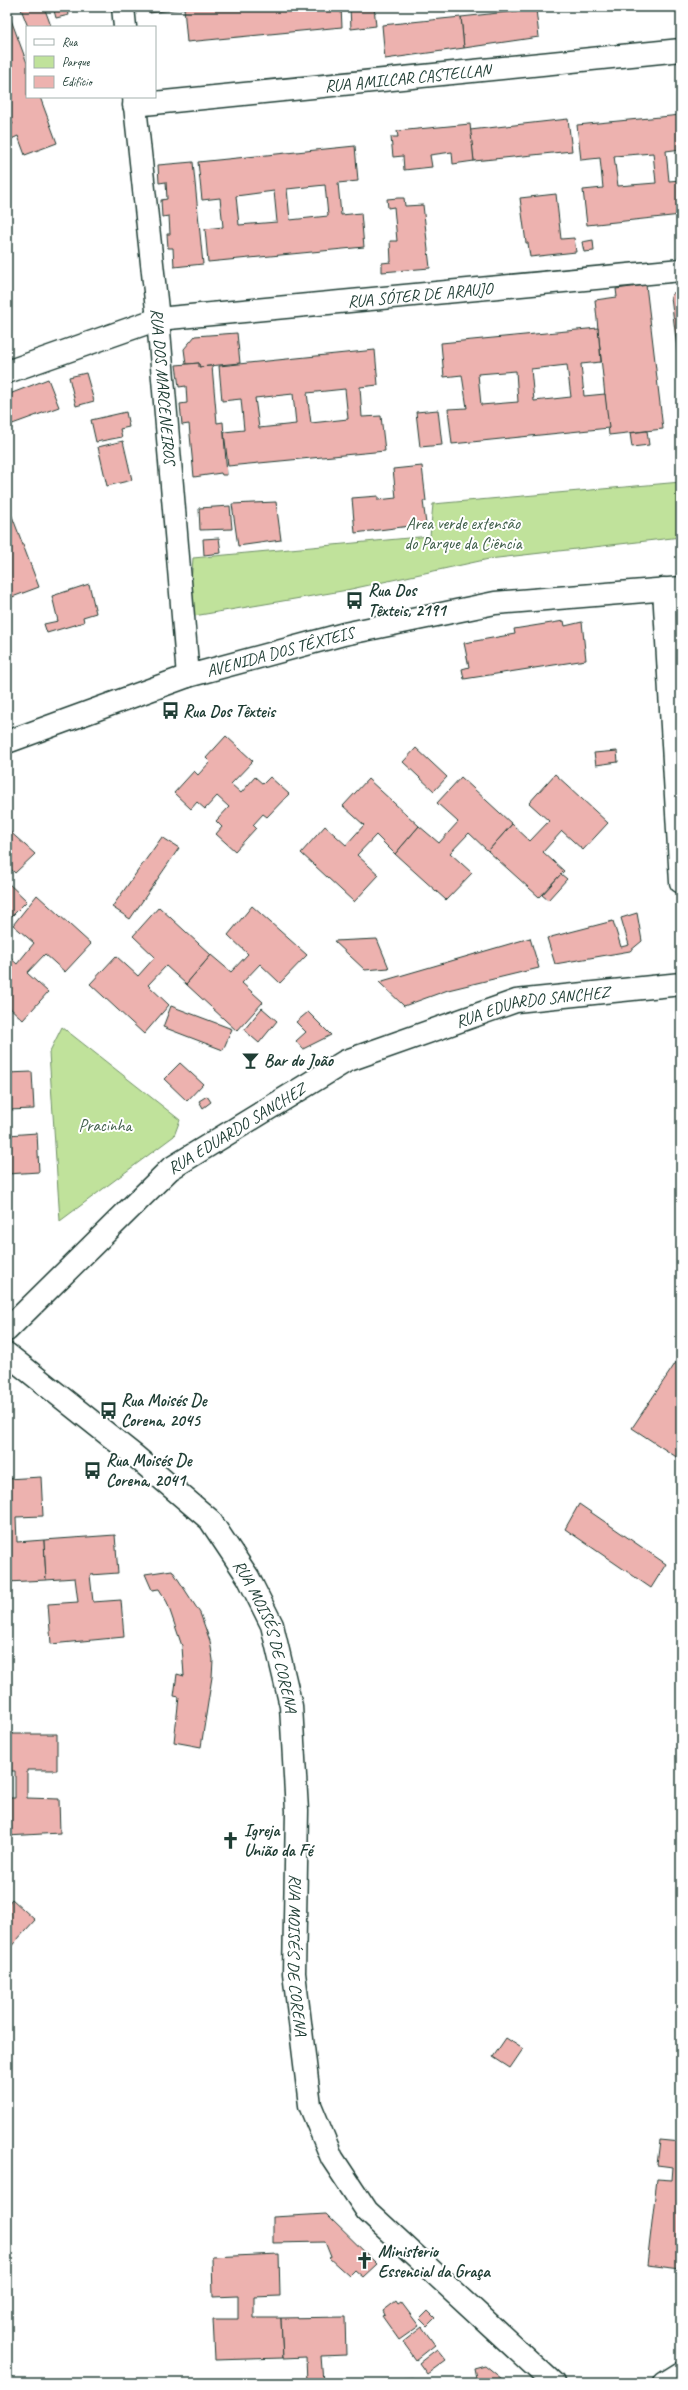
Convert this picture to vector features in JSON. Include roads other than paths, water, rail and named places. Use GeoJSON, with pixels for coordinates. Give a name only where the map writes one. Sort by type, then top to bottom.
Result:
{"type":"FeatureCollection","features":[{"type":"Feature","properties":{"kind":"street"},"geometry":{"type":"LineString","coordinates":[[123,7],[125,26]]}},
{"type":"Feature","properties":{"kind":"street","name":"RUA AMILCAR CASTELLAN"},"geometry":{"type":"LineString","coordinates":[[134,101],[681,50]]}},
{"type":"Feature","properties":{"kind":"street","name":"RUA DOS MARCENEIROS"},"geometry":{"type":"LineString","coordinates":[[134,101],[158,319],[188,676]]}},
{"type":"Feature","properties":{"kind":"street","name":"RUA SÓTER DE ARAUJO"},"geometry":{"type":"LineString","coordinates":[[7,372],[158,319],[681,270]]}},
{"type":"Feature","properties":{"kind":"street"},"geometry":{"type":"LineString","coordinates":[[672,588],[681,882]]}},
{"type":"Feature","properties":{"kind":"street","name":"AVENIDA DOS TÊXTEIS"},"geometry":{"type":"LineString","coordinates":[[7,742],[188,676],[344,634],[495,603],[672,588]]}},
{"type":"Feature","properties":{"kind":"street","name":"RUA EDUARDO SANCHEZ"},"geometry":{"type":"LineString","coordinates":[[7,1330],[170,1169],[346,1061],[516,1001],[681,984]]}},
{"type":"Feature","properties":{"kind":"street","name":"RUA MOISÉS DE CORENA"},"geometry":{"type":"LineString","coordinates":[[7,1354],[135,1456],[210,1520],[248,1576],[272,1625],[291,1706],[297,1811],[294,1973],[310,2105],[332,2158],[367,2211],[553,2383]]}},
{"type":"Feature","properties":{"kind":"street"},"geometry":{"type":"LineString","coordinates":[[665,2383],[681,2373]]}},
{"type":"Feature","properties":{"kind":"place","name":"Rua Dos Têxteis, 2191"},"geometry":{"type":"Point","coordinates":[355,600]}},
{"type":"Feature","properties":{"kind":"place","name":"Rua Dos Têxteis"},"geometry":{"type":"Point","coordinates":[170,711]}},
{"type":"Feature","properties":{"kind":"place","name":"Bar do João"},"geometry":{"type":"Point","coordinates":[251,1060]}},
{"type":"Feature","properties":{"kind":"place","name":"Rua Moisés De Corena, 2045"},"geometry":{"type":"Point","coordinates":[108,1410]}},
{"type":"Feature","properties":{"kind":"place","name":"Rua Moisés De Corena, 2041"},"geometry":{"type":"Point","coordinates":[93,1470]}},
{"type":"Feature","properties":{"kind":"place","name":"Igreja União da Fé"},"geometry":{"type":"Point","coordinates":[231,1840]}},
{"type":"Feature","properties":{"kind":"place","name":"Ministerio Essencial da Graça"},"geometry":{"type":"Point","coordinates":[365,2261]}},
{"type":"Feature","properties":{"kind":"park label","name":"Area verde extensão do Parque da Ciência"},"geometry":{"type":"Point","coordinates":[463,533]}},
{"type":"Feature","properties":{"kind":"park label","name":"Pracinha"},"geometry":{"type":"Point","coordinates":[105,1125]}}]}
